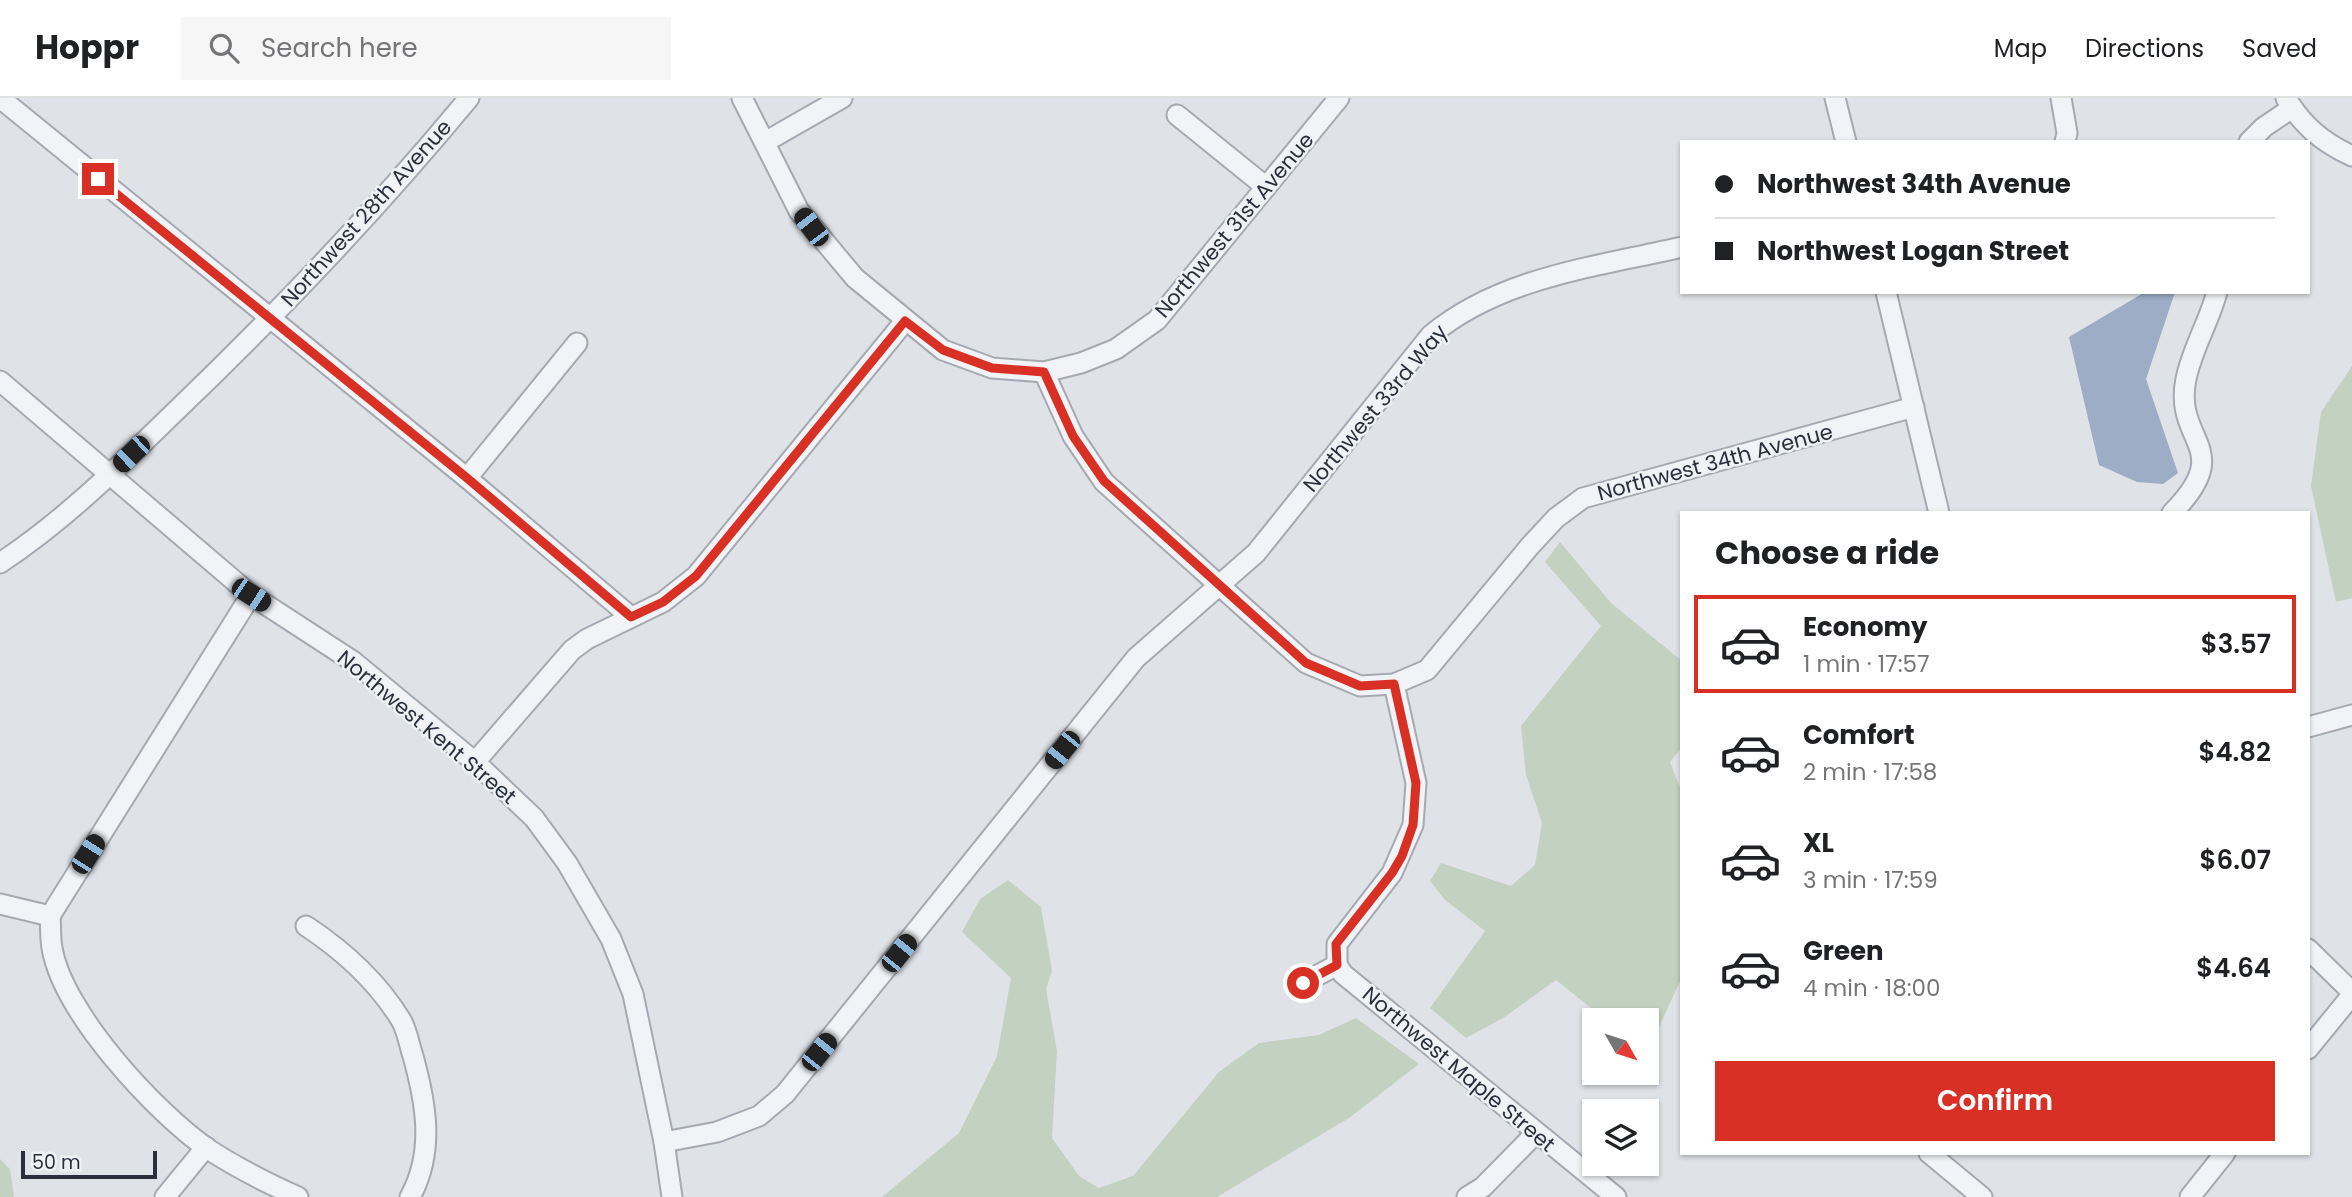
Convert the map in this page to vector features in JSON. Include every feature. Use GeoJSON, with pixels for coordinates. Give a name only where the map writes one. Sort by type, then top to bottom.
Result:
{"type":"FeatureCollection","features":[{"type":"Feature","properties":{"kind":"street","name":"Northwest 28th Avenue"},"geometry":{"type":"LineString","coordinates":[[0,562],[64,516],[271,320],[357,227],[469,98]]}},
{"type":"Feature","properties":{"kind":"street","name":"Northwest 31st Avenue"},"geometry":{"type":"LineString","coordinates":[[741,98],[799,211],[823,243],[855,278],[943,350],[992,368],[1044,372],[1082,363],[1116,349],[1157,320],[1339,98]]}},
{"type":"Feature","properties":{"kind":"street"},"geometry":{"type":"LineString","coordinates":[[765,142],[842,98]]}},
{"type":"Feature","properties":{"kind":"street"},"geometry":{"type":"LineString","coordinates":[[1835,98],[1846,140]]}},
{"type":"Feature","properties":{"kind":"street"},"geometry":{"type":"LineString","coordinates":[[2061,98],[2067,133],[2065,140]]}},
{"type":"Feature","properties":{"kind":"street"},"geometry":{"type":"LineString","coordinates":[[0,99],[467,478],[631,617]]}},
{"type":"Feature","properties":{"kind":"street"},"geometry":{"type":"LineString","coordinates":[[2251,140],[2289,103],[2301,122],[2328,145],[2352,156]]}},
{"type":"Feature","properties":{"kind":"street"},"geometry":{"type":"LineString","coordinates":[[1177,115],[1266,187]]}},
{"type":"Feature","properties":{"kind":"street","name":"Northwest 33rd Way"},"geometry":{"type":"LineString","coordinates":[[664,1142],[717,1132],[759,1116],[785,1094],[1136,657],[1256,553],[1431,335],[1457,313],[1495,294],[1545,279],[1680,247]]}},
{"type":"Feature","properties":{"kind":"street"},"geometry":{"type":"LineString","coordinates":[[1886,294],[1939,511]]}},
{"type":"Feature","properties":{"kind":"street"},"geometry":{"type":"LineString","coordinates":[[2174,511],[2192,492],[2202,469],[2202,456],[2187,414],[2185,381],[2216,294]]}},
{"type":"Feature","properties":{"kind":"street"},"geometry":{"type":"LineString","coordinates":[[475,762],[572,650],[663,602],[696,576],[905,321]]}},
{"type":"Feature","properties":{"kind":"street"},"geometry":{"type":"LineString","coordinates":[[467,478],[577,343]]}},
{"type":"Feature","properties":{"kind":"street"},"geometry":{"type":"LineString","coordinates":[[1044,372],[1073,436],[1104,481],[1306,663],[1360,686],[1394,684],[1416,783],[1413,825],[1402,856],[1392,873],[1336,944],[1337,965],[1303,983]]}},
{"type":"Feature","properties":{"kind":"street","name":"Northwest Kent Street"},"geometry":{"type":"LineString","coordinates":[[0,381],[251,595],[354,662],[475,762],[534,818],[567,863],[611,939],[632,994],[664,1142],[672,1197]]}},
{"type":"Feature","properties":{"kind":"street","name":"Northwest 34th Avenue"},"geometry":{"type":"LineString","coordinates":[[1394,684],[1427,670],[1530,546],[1556,518],[1583,498],[1914,407]]}},
{"type":"Feature","properties":{"kind":"street"},"geometry":{"type":"LineString","coordinates":[[251,595],[50,916],[52,949],[61,977],[102,1043],[128,1076],[206,1147],[255,1177],[298,1197]]}},
{"type":"Feature","properties":{"kind":"street"},"geometry":{"type":"LineString","coordinates":[[2310,726],[2352,715]]}},
{"type":"Feature","properties":{"kind":"street"},"geometry":{"type":"LineString","coordinates":[[0,904],[50,916]]}},
{"type":"Feature","properties":{"kind":"street"},"geometry":{"type":"LineString","coordinates":[[306,926],[345,952],[403,1022],[426,1102],[426,1148],[417,1184],[410,1197]]}},
{"type":"Feature","properties":{"kind":"street"},"geometry":{"type":"LineString","coordinates":[[2310,951],[2352,994],[2310,1046]]}},
{"type":"Feature","properties":{"kind":"street","name":"Northwest Maple Street"},"geometry":{"type":"LineString","coordinates":[[1337,965],[1343,974],[1616,1197]]}},
{"type":"Feature","properties":{"kind":"street"},"geometry":{"type":"LineString","coordinates":[[1466,1197],[1483,1187],[1536,1133]]}},
{"type":"Feature","properties":{"kind":"street"},"geometry":{"type":"LineString","coordinates":[[164,1197],[206,1147]]}},
{"type":"Feature","properties":{"kind":"street"},"geometry":{"type":"LineString","coordinates":[[1930,1155],[1982,1197]]}},
{"type":"Feature","properties":{"kind":"street"},"geometry":{"type":"LineString","coordinates":[[2190,1197],[2223,1155]]}},
{"type":"Feature","properties":{"kind":"green space"},"geometry":{"type":"Polygon","coordinates":[[[2352,366],[2352,598],[2336,602],[2311,486],[2321,412],[2352,366]]]}},
{"type":"Feature","properties":{"kind":"green space"},"geometry":{"type":"Polygon","coordinates":[[[1560,542],[1611,603],[1680,659],[1680,750],[1670,762],[1680,788],[1680,981],[1659,1027],[1659,1008],[1591,1008],[1556,980],[1503,1018],[1466,1038],[1430,1008],[1485,931],[1445,900],[1430,881],[1441,863],[1511,886],[1535,865],[1542,823],[1526,775],[1521,726],[1601,626],[1545,562],[1560,542]]]}},
{"type":"Feature","properties":{"kind":"green space"},"geometry":{"type":"Polygon","coordinates":[[[1008,880],[1041,907],[1052,971],[1046,989],[1057,1051],[1052,1138],[1079,1176],[1099,1188],[1133,1176],[1219,1072],[1259,1043],[1319,1035],[1356,1018],[1419,1064],[1349,1118],[1217,1197],[882,1197],[959,1133],[997,1056],[1011,978],[962,932],[980,899],[1008,880]]]}},
{"type":"Feature","properties":{"kind":"green space"},"geometry":{"type":"Polygon","coordinates":[[[0,1159],[10,1169],[14,1197],[0,1197],[0,1159]]]}},
{"type":"Feature","properties":{"kind":"water"},"geometry":{"type":"Polygon","coordinates":[[[2142,294],[2174,294],[2146,379],[2178,473],[2163,484],[2137,482],[2099,465],[2069,337],[2142,294]]]}},
{"type":"Feature","properties":{"kind":"route"},"geometry":{"type":"LineString","coordinates":[[98,179],[467,478],[631,617],[663,602],[696,576],[905,321],[943,350],[992,368],[1044,372],[1073,436],[1104,481],[1306,663],[1332,677],[1360,686],[1394,684],[1416,783],[1417,805],[1408,842],[1392,873],[1336,944],[1337,965],[1303,983]]}}]}
